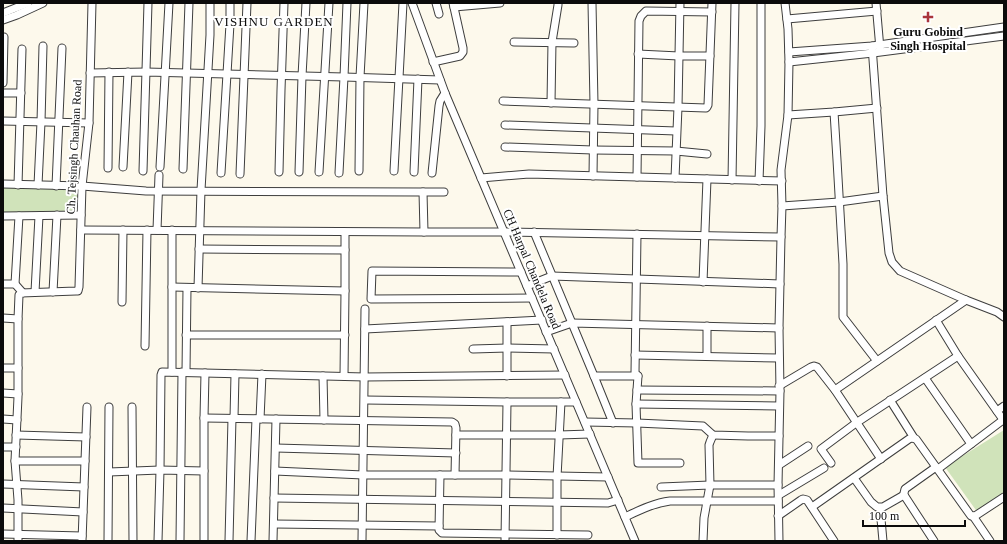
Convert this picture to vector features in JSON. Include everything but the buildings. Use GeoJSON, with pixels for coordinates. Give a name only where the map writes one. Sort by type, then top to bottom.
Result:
{"type":"FeatureCollection","features":[{"type":"Feature","properties":{"kind":"street"},"geometry":{"type":"LineString","coordinates":[[3,13],[17,5],[28,3]]}},
{"type":"Feature","properties":{"kind":"street"},"geometry":{"type":"LineString","coordinates":[[3,20],[43,3]]}},
{"type":"Feature","properties":{"kind":"street","name":"Ch. Tejsingh Chauhan Road"},"geometry":{"type":"LineString","coordinates":[[53,292],[78,291],[79,287],[82,186],[89,122],[92,3]]}},
{"type":"Feature","properties":{"kind":"street"},"geometry":{"type":"LineString","coordinates":[[143,171],[148,3]]}},
{"type":"Feature","properties":{"kind":"street"},"geometry":{"type":"LineString","coordinates":[[160,167],[170,3]]}},
{"type":"Feature","properties":{"kind":"street"},"geometry":{"type":"LineString","coordinates":[[183,169],[189,3]]}},
{"type":"Feature","properties":{"kind":"street"},"geometry":{"type":"LineString","coordinates":[[198,288],[201,190],[210,35],[210,3]]}},
{"type":"Feature","properties":{"kind":"street"},"geometry":{"type":"LineString","coordinates":[[221,173],[230,3]]}},
{"type":"Feature","properties":{"kind":"street"},"geometry":{"type":"LineString","coordinates":[[240,174],[248,3]]}},
{"type":"Feature","properties":{"kind":"street"},"geometry":{"type":"LineString","coordinates":[[279,172],[284,3]]}},
{"type":"Feature","properties":{"kind":"street"},"geometry":{"type":"LineString","coordinates":[[299,172],[306,3]]}},
{"type":"Feature","properties":{"kind":"street"},"geometry":{"type":"LineString","coordinates":[[319,172],[329,3]]}},
{"type":"Feature","properties":{"kind":"street"},"geometry":{"type":"LineString","coordinates":[[339,173],[347,3]]}},
{"type":"Feature","properties":{"kind":"street"},"geometry":{"type":"LineString","coordinates":[[360,171],[360,77],[364,3]]}},
{"type":"Feature","properties":{"kind":"street"},"geometry":{"type":"LineString","coordinates":[[394,171],[403,3]]}},
{"type":"Feature","properties":{"kind":"street","name":"CH Harpal Chandela Road"},"geometry":{"type":"LineString","coordinates":[[412,3],[445,93],[635,541]]}},
{"type":"Feature","properties":{"kind":"street"},"geometry":{"type":"LineString","coordinates":[[436,3],[439,14]]}},
{"type":"Feature","properties":{"kind":"street"},"geometry":{"type":"LineString","coordinates":[[433,62],[460,56],[463,52],[453,5],[500,3]]}},
{"type":"Feature","properties":{"kind":"street"},"geometry":{"type":"LineString","coordinates":[[551,103],[552,42],[558,3]]}},
{"type":"Feature","properties":{"kind":"street"},"geometry":{"type":"LineString","coordinates":[[592,3],[594,104],[593,176]]}},
{"type":"Feature","properties":{"kind":"street"},"geometry":{"type":"LineString","coordinates":[[675,178],[680,3]]}},
{"type":"Feature","properties":{"kind":"street"},"geometry":{"type":"LineString","coordinates":[[504,101],[706,108],[712,3]]}},
{"type":"Feature","properties":{"kind":"street"},"geometry":{"type":"LineString","coordinates":[[732,180],[735,3]]}},
{"type":"Feature","properties":{"kind":"street"},"geometry":{"type":"LineString","coordinates":[[759,181],[761,126],[761,3]]}},
{"type":"Feature","properties":{"kind":"street"},"geometry":{"type":"LineString","coordinates":[[780,539],[778,485],[780,406],[779,328],[782,206],[781,170],[788,115],[789,62],[785,3]]}},
{"type":"Feature","properties":{"kind":"street"},"geometry":{"type":"LineString","coordinates":[[876,3],[877,108],[883,196],[889,253],[892,262],[900,271],[997,312],[1004,317]]}},
{"type":"Feature","properties":{"kind":"street"},"geometry":{"type":"LineString","coordinates":[[637,177],[638,54],[639,21],[641,16],[646,11],[712,12]]}},
{"type":"Feature","properties":{"kind":"street"},"geometry":{"type":"LineString","coordinates":[[787,19],[877,11]]}},
{"type":"Feature","properties":{"kind":"street"},"geometry":{"type":"LineString","coordinates":[[789,62],[916,43],[1004,27]]}},
{"type":"Feature","properties":{"kind":"street"},"geometry":{"type":"LineString","coordinates":[[916,43],[1004,36]]}},
{"type":"Feature","properties":{"kind":"street"},"geometry":{"type":"LineString","coordinates":[[3,83],[4,37]]}},
{"type":"Feature","properties":{"kind":"street"},"geometry":{"type":"LineString","coordinates":[[514,42],[574,43]]}},
{"type":"Feature","properties":{"kind":"street"},"geometry":{"type":"LineString","coordinates":[[38,185],[43,46]]}},
{"type":"Feature","properties":{"kind":"street"},"geometry":{"type":"LineString","coordinates":[[18,185],[22,48]]}},
{"type":"Feature","properties":{"kind":"street"},"geometry":{"type":"LineString","coordinates":[[56,186],[62,48]]}},
{"type":"Feature","properties":{"kind":"street"},"geometry":{"type":"LineString","coordinates":[[789,52],[876,49]]}},
{"type":"Feature","properties":{"kind":"street"},"geometry":{"type":"LineString","coordinates":[[638,54],[710,56]]}},
{"type":"Feature","properties":{"kind":"street"},"geometry":{"type":"LineString","coordinates":[[90,72],[244,74],[440,80]]}},
{"type":"Feature","properties":{"kind":"street"},"geometry":{"type":"LineString","coordinates":[[108,168],[109,72]]}},
{"type":"Feature","properties":{"kind":"street"},"geometry":{"type":"LineString","coordinates":[[123,167],[128,72]]}},
{"type":"Feature","properties":{"kind":"street"},"geometry":{"type":"LineString","coordinates":[[414,172],[418,79]]}},
{"type":"Feature","properties":{"kind":"street"},"geometry":{"type":"LineString","coordinates":[[3,93],[21,93]]}},
{"type":"Feature","properties":{"kind":"street"},"geometry":{"type":"LineString","coordinates":[[432,173],[439,106],[445,93]]}},
{"type":"Feature","properties":{"kind":"street"},"geometry":{"type":"LineString","coordinates":[[788,115],[877,108]]}},
{"type":"Feature","properties":{"kind":"street"},"geometry":{"type":"LineString","coordinates":[[834,112],[843,264],[843,317],[877,361]]}},
{"type":"Feature","properties":{"kind":"street"},"geometry":{"type":"LineString","coordinates":[[3,121],[89,122]]}},
{"type":"Feature","properties":{"kind":"street"},"geometry":{"type":"LineString","coordinates":[[505,125],[676,131]]}},
{"type":"Feature","properties":{"kind":"street"},"geometry":{"type":"LineString","coordinates":[[506,148],[676,151],[707,154]]}},
{"type":"Feature","properties":{"kind":"street"},"geometry":{"type":"LineString","coordinates":[[482,178],[529,174],[782,181]]}},
{"type":"Feature","properties":{"kind":"street"},"geometry":{"type":"LineString","coordinates":[[157,230],[159,175]]}},
{"type":"Feature","properties":{"kind":"street"},"geometry":{"type":"LineString","coordinates":[[703,282],[707,179]]}},
{"type":"Feature","properties":{"kind":"street"},"geometry":{"type":"LineString","coordinates":[[3,184],[82,186],[146,191],[444,192]]}},
{"type":"Feature","properties":{"kind":"street"},"geometry":{"type":"LineString","coordinates":[[424,192],[424,232]]}},
{"type":"Feature","properties":{"kind":"street"},"geometry":{"type":"LineString","coordinates":[[782,206],[840,202],[883,196]]}},
{"type":"Feature","properties":{"kind":"street"},"geometry":{"type":"LineString","coordinates":[[18,538],[15,461],[18,394],[19,295],[20,293],[53,292],[57,215]]}},
{"type":"Feature","properties":{"kind":"street"},"geometry":{"type":"LineString","coordinates":[[3,216],[81,216]]}},
{"type":"Feature","properties":{"kind":"street"},"geometry":{"type":"LineString","coordinates":[[19,216],[15,284],[23,293]]}},
{"type":"Feature","properties":{"kind":"street"},"geometry":{"type":"LineString","coordinates":[[35,292],[39,216]]}},
{"type":"Feature","properties":{"kind":"street"},"geometry":{"type":"LineString","coordinates":[[81,230],[534,232],[781,237]]}},
{"type":"Feature","properties":{"kind":"street"},"geometry":{"type":"LineString","coordinates":[[122,302],[123,230]]}},
{"type":"Feature","properties":{"kind":"street"},"geometry":{"type":"LineString","coordinates":[[145,346],[147,230]]}},
{"type":"Feature","properties":{"kind":"street"},"geometry":{"type":"LineString","coordinates":[[172,230],[172,372]]}},
{"type":"Feature","properties":{"kind":"street"},"geometry":{"type":"LineString","coordinates":[[344,376],[345,232]]}},
{"type":"Feature","properties":{"kind":"street"},"geometry":{"type":"LineString","coordinates":[[534,232],[613,423]]}},
{"type":"Feature","properties":{"kind":"street"},"geometry":{"type":"LineString","coordinates":[[637,234],[635,373],[638,376],[636,404],[638,463],[680,464]]}},
{"type":"Feature","properties":{"kind":"street"},"geometry":{"type":"LineString","coordinates":[[199,249],[345,250]]}},
{"type":"Feature","properties":{"kind":"street"},"geometry":{"type":"LineString","coordinates":[[521,272],[372,271],[371,299],[532,298]]}},
{"type":"Feature","properties":{"kind":"street"},"geometry":{"type":"LineString","coordinates":[[527,286],[552,276],[780,284]]}},
{"type":"Feature","properties":{"kind":"street"},"geometry":{"type":"LineString","coordinates":[[3,284],[15,284]]}},
{"type":"Feature","properties":{"kind":"street"},"geometry":{"type":"LineString","coordinates":[[172,288],[345,291]]}},
{"type":"Feature","properties":{"kind":"street"},"geometry":{"type":"LineString","coordinates":[[180,541],[187,288]]}},
{"type":"Feature","properties":{"kind":"street"},"geometry":{"type":"LineString","coordinates":[[835,390],[966,300]]}},
{"type":"Feature","properties":{"kind":"street"},"geometry":{"type":"LineString","coordinates":[[362,541],[365,309]]}},
{"type":"Feature","properties":{"kind":"street"},"geometry":{"type":"LineString","coordinates":[[3,318],[18,318]]}},
{"type":"Feature","properties":{"kind":"street"},"geometry":{"type":"LineString","coordinates":[[365,329],[542,320]]}},
{"type":"Feature","properties":{"kind":"street"},"geometry":{"type":"LineString","coordinates":[[934,541],[904,495],[905,489],[937,468],[1003,420],[958,356],[936,320]]}},
{"type":"Feature","properties":{"kind":"street"},"geometry":{"type":"LineString","coordinates":[[507,322],[507,376]]}},
{"type":"Feature","properties":{"kind":"street"},"geometry":{"type":"LineString","coordinates":[[546,332],[572,323],[779,328]]}},
{"type":"Feature","properties":{"kind":"street"},"geometry":{"type":"LineString","coordinates":[[707,326],[707,356]]}},
{"type":"Feature","properties":{"kind":"street"},"geometry":{"type":"LineString","coordinates":[[186,335],[345,335]]}},
{"type":"Feature","properties":{"kind":"street"},"geometry":{"type":"LineString","coordinates":[[473,349],[554,349]]}},
{"type":"Feature","properties":{"kind":"street"},"geometry":{"type":"LineString","coordinates":[[635,355],[779,358]]}},
{"type":"Feature","properties":{"kind":"street"},"geometry":{"type":"LineString","coordinates":[[832,464],[821,448],[890,400],[958,356]]}},
{"type":"Feature","properties":{"kind":"street"},"geometry":{"type":"LineString","coordinates":[[637,390],[780,388],[814,366],[817,367],[835,390],[880,458]]}},
{"type":"Feature","properties":{"kind":"street"},"geometry":{"type":"LineString","coordinates":[[3,368],[18,368]]}},
{"type":"Feature","properties":{"kind":"street"},"geometry":{"type":"LineString","coordinates":[[158,541],[161,375],[163,372],[365,377],[565,375]]}},
{"type":"Feature","properties":{"kind":"street"},"geometry":{"type":"LineString","coordinates":[[204,541],[205,373]]}},
{"type":"Feature","properties":{"kind":"street"},"geometry":{"type":"LineString","coordinates":[[229,541],[235,374]]}},
{"type":"Feature","properties":{"kind":"street"},"geometry":{"type":"LineString","coordinates":[[251,541],[262,374]]}},
{"type":"Feature","properties":{"kind":"street"},"geometry":{"type":"LineString","coordinates":[[323,376],[324,420]]}},
{"type":"Feature","properties":{"kind":"street"},"geometry":{"type":"LineString","coordinates":[[594,376],[638,376]]}},
{"type":"Feature","properties":{"kind":"street"},"geometry":{"type":"LineString","coordinates":[[925,378],[971,444]]}},
{"type":"Feature","properties":{"kind":"street"},"geometry":{"type":"LineString","coordinates":[[3,393],[18,394]]}},
{"type":"Feature","properties":{"kind":"street"},"geometry":{"type":"LineString","coordinates":[[365,400],[576,402]]}},
{"type":"Feature","properties":{"kind":"street"},"geometry":{"type":"LineString","coordinates":[[890,400],[914,438],[990,541]]}},
{"type":"Feature","properties":{"kind":"street"},"geometry":{"type":"LineString","coordinates":[[505,538],[507,402]]}},
{"type":"Feature","properties":{"kind":"street"},"geometry":{"type":"LineString","coordinates":[[558,535],[557,476],[561,402]]}},
{"type":"Feature","properties":{"kind":"street"},"geometry":{"type":"LineString","coordinates":[[636,404],[780,406]]}},
{"type":"Feature","properties":{"kind":"street"},"geometry":{"type":"LineString","coordinates":[[997,411],[1004,406]]}},
{"type":"Feature","properties":{"kind":"street"},"geometry":{"type":"LineString","coordinates":[[3,534],[18,538],[82,538],[87,407]]}},
{"type":"Feature","properties":{"kind":"street"},"geometry":{"type":"LineString","coordinates":[[108,541],[109,407]]}},
{"type":"Feature","properties":{"kind":"street"},"geometry":{"type":"LineString","coordinates":[[132,407],[133,541]]}},
{"type":"Feature","properties":{"kind":"street"},"geometry":{"type":"LineString","coordinates":[[204,418],[452,422],[456,426],[456,475]]}},
{"type":"Feature","properties":{"kind":"street"},"geometry":{"type":"LineString","coordinates":[[3,419],[17,420]]}},
{"type":"Feature","properties":{"kind":"street"},"geometry":{"type":"LineString","coordinates":[[273,541],[276,419]]}},
{"type":"Feature","properties":{"kind":"street"},"geometry":{"type":"LineString","coordinates":[[585,422],[704,426],[713,435],[779,436]]}},
{"type":"Feature","properties":{"kind":"street"},"geometry":{"type":"LineString","coordinates":[[456,435],[590,434]]}},
{"type":"Feature","properties":{"kind":"street"},"geometry":{"type":"LineString","coordinates":[[16,435],[86,437]]}},
{"type":"Feature","properties":{"kind":"street"},"geometry":{"type":"LineString","coordinates":[[702,541],[704,518],[710,486],[709,445],[713,435]]}},
{"type":"Feature","properties":{"kind":"street"},"geometry":{"type":"LineString","coordinates":[[812,508],[880,458],[908,439],[914,438]]}},
{"type":"Feature","properties":{"kind":"street"},"geometry":{"type":"LineString","coordinates":[[3,446],[16,447]]}},
{"type":"Feature","properties":{"kind":"street"},"geometry":{"type":"LineString","coordinates":[[779,465],[808,446]]}},
{"type":"Feature","properties":{"kind":"street"},"geometry":{"type":"LineString","coordinates":[[276,448],[456,453]]}},
{"type":"Feature","properties":{"kind":"street"},"geometry":{"type":"LineString","coordinates":[[15,461],[85,461]]}},
{"type":"Feature","properties":{"kind":"street"},"geometry":{"type":"LineString","coordinates":[[625,517],[648,506],[661,502],[708,502],[779,498],[824,468]]}},
{"type":"Feature","properties":{"kind":"street"},"geometry":{"type":"LineString","coordinates":[[109,472],[160,470],[204,471]]}},
{"type":"Feature","properties":{"kind":"street"},"geometry":{"type":"LineString","coordinates":[[275,471],[364,475],[608,477]]}},
{"type":"Feature","properties":{"kind":"street"},"geometry":{"type":"LineString","coordinates":[[440,475],[439,530],[442,533],[505,538],[588,535]]}},
{"type":"Feature","properties":{"kind":"street"},"geometry":{"type":"LineString","coordinates":[[854,478],[875,506],[880,508]]}},
{"type":"Feature","properties":{"kind":"street"},"geometry":{"type":"LineString","coordinates":[[3,484],[84,486]]}},
{"type":"Feature","properties":{"kind":"street"},"geometry":{"type":"LineString","coordinates":[[662,487],[778,485]]}},
{"type":"Feature","properties":{"kind":"street"},"geometry":{"type":"LineString","coordinates":[[880,508],[904,495]]}},
{"type":"Feature","properties":{"kind":"street"},"geometry":{"type":"LineString","coordinates":[[973,516],[1004,497]]}},
{"type":"Feature","properties":{"kind":"street"},"geometry":{"type":"LineString","coordinates":[[274,498],[608,503],[618,500]]}},
{"type":"Feature","properties":{"kind":"street"},"geometry":{"type":"LineString","coordinates":[[778,516],[803,499],[807,500],[834,541]]}},
{"type":"Feature","properties":{"kind":"street"},"geometry":{"type":"LineString","coordinates":[[3,508],[83,512]]}},
{"type":"Feature","properties":{"kind":"street"},"geometry":{"type":"LineString","coordinates":[[880,508],[883,541]]}},
{"type":"Feature","properties":{"kind":"street"},"geometry":{"type":"LineString","coordinates":[[274,524],[439,526]]}},
{"type":"Feature","properties":{"kind":"green space"},"geometry":{"type":"Polygon","coordinates":[[[77,186],[77,215],[3,216],[3,187],[77,186]]]}},
{"type":"Feature","properties":{"kind":"green space"},"geometry":{"type":"Polygon","coordinates":[[[1004,430],[1004,495],[978,513],[945,467],[1004,430]]]}},
{"type":"Feature","properties":{"kind":"place","name":"Guru Gobind Singh Hospital"},"geometry":{"type":"Point","coordinates":[928,17]}},
{"type":"Feature","properties":{"kind":"district","name":"VISHNU GARDEN"},"geometry":{"type":"Point","coordinates":[274,21]}}]}
